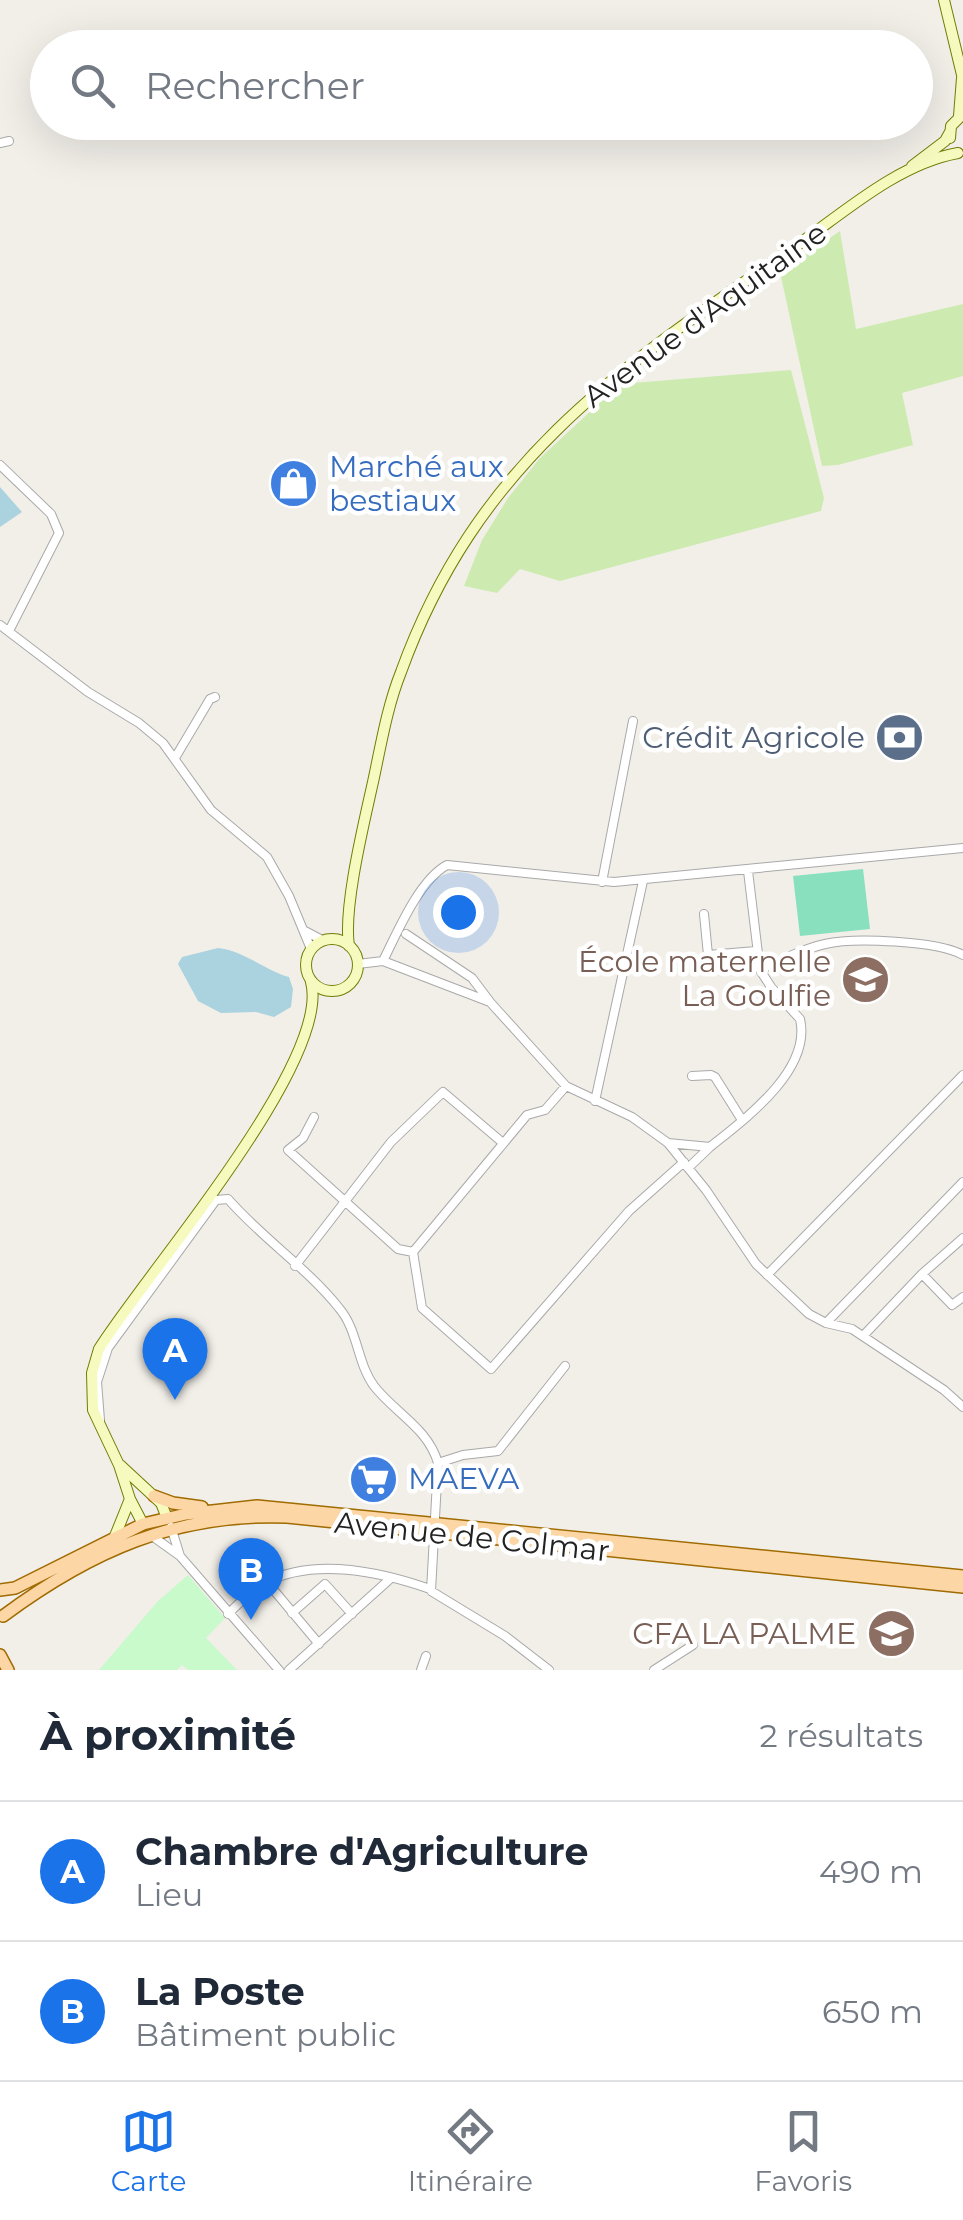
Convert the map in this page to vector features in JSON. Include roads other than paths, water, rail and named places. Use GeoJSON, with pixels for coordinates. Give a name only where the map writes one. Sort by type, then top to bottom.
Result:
{"type":"FeatureCollection","features":[{"type":"Feature","properties":{"kind":"main road"},"geometry":{"type":"LineString","coordinates":[[154,1496],[172,1504],[221,1509]]}},
{"type":"Feature","properties":{"kind":"main road","name":"Avenue de Colmar"},"geometry":{"type":"LineString","coordinates":[[174,1524],[221,1509],[276,1507],[963,1576]]}},
{"type":"Feature","properties":{"kind":"main road","name":"Avenue de Colmar"},"geometry":{"type":"LineString","coordinates":[[0,1594],[16,1592],[114,1536],[174,1524],[265,1516],[435,1524],[963,1586]]}},
{"type":"Feature","properties":{"kind":"main road","name":"Avenue de Colmar"},"geometry":{"type":"LineString","coordinates":[[1,1619],[92,1559],[147,1530]]}},
{"type":"Feature","properties":{"kind":"main road"},"geometry":{"type":"LineString","coordinates":[[0,1655],[8,1670]]}},
{"type":"Feature","properties":{"kind":"street"},"geometry":{"type":"LineString","coordinates":[[908,170],[945,141],[961,115],[963,78],[944,0]]}},
{"type":"Feature","properties":{"kind":"street"},"geometry":{"type":"LineString","coordinates":[[950,132],[950,140],[960,154]]}},
{"type":"Feature","properties":{"kind":"street","name":"Avenue d'Aquitaine"},"geometry":{"type":"LineString","coordinates":[[349,946],[349,909],[366,810],[400,673],[424,615],[495,496],[572,413],[649,349],[908,170],[960,154]]}},
{"type":"Feature","properties":{"kind":"street"},"geometry":{"type":"LineString","coordinates":[[0,465],[51,514],[59,533],[10,630]]}},
{"type":"Feature","properties":{"kind":"street"},"geometry":{"type":"LineString","coordinates":[[0,625],[163,743],[210,810],[267,857],[306,931],[311,949],[306,968],[314,1002],[288,1080],[99,1349],[90,1397],[101,1431],[120,1465],[130,1499],[147,1530],[180,1556],[279,1670]]}},
{"type":"Feature","properties":{"kind":"street"},"geometry":{"type":"LineString","coordinates":[[175,758],[210,698],[215,697]]}},
{"type":"Feature","properties":{"kind":"street"},"geometry":{"type":"LineString","coordinates":[[602,882],[633,721]]}},
{"type":"Feature","properties":{"kind":"street"},"geometry":{"type":"LineString","coordinates":[[383,961],[423,890],[437,870],[447,866],[602,882],[643,881],[963,848]]}},
{"type":"Feature","properties":{"kind":"street"},"geometry":{"type":"LineString","coordinates":[[412,1252],[422,1308],[491,1369],[629,1211],[771,1096],[784,1078],[802,1030],[800,1019],[760,970],[748,871]]}},
{"type":"Feature","properties":{"kind":"street"},"geometry":{"type":"LineString","coordinates":[[595,1101],[643,881]]}},
{"type":"Feature","properties":{"kind":"street","name":"Avenue d'Aquitaine"},"geometry":{"type":"LineString","coordinates":[[327,940],[349,909]]}},
{"type":"Feature","properties":{"kind":"street"},"geometry":{"type":"LineString","coordinates":[[704,914],[708,955],[756,951]]}},
{"type":"Feature","properties":{"kind":"street"},"geometry":{"type":"LineString","coordinates":[[306,931],[349,946],[358,964],[353,980],[331,992],[310,1020]]}},
{"type":"Feature","properties":{"kind":"street"},"geometry":{"type":"LineString","coordinates":[[406,934],[472,978],[566,1086],[632,1117],[668,1144],[767,1276],[809,1314],[863,1336],[963,1407]]}},
{"type":"Feature","properties":{"kind":"street"},"geometry":{"type":"LineString","coordinates":[[311,949],[327,940]]}},
{"type":"Feature","properties":{"kind":"street"},"geometry":{"type":"LineString","coordinates":[[760,970],[803,951],[839,941],[940,946],[963,956]]}},
{"type":"Feature","properties":{"kind":"street"},"geometry":{"type":"LineString","coordinates":[[358,964],[383,961],[490,1002]]}},
{"type":"Feature","properties":{"kind":"street"},"geometry":{"type":"LineString","coordinates":[[442,982],[455,966]]}},
{"type":"Feature","properties":{"kind":"street"},"geometry":{"type":"LineString","coordinates":[[311,982],[331,992]]}},
{"type":"Feature","properties":{"kind":"street"},"geometry":{"type":"LineString","coordinates":[[767,1276],[963,1075]]}},
{"type":"Feature","properties":{"kind":"street"},"geometry":{"type":"LineString","coordinates":[[692,1076],[715,1077],[742,1120]]}},
{"type":"Feature","properties":{"kind":"street"},"geometry":{"type":"LineString","coordinates":[[412,1252],[527,1116],[545,1110],[566,1086]]}},
{"type":"Feature","properties":{"kind":"street"},"geometry":{"type":"LineString","coordinates":[[295,1266],[390,1142],[442,1092],[504,1144]]}},
{"type":"Feature","properties":{"kind":"street"},"geometry":{"type":"LineString","coordinates":[[314,1116],[303,1138],[288,1150],[398,1250],[412,1252]]}},
{"type":"Feature","properties":{"kind":"street"},"geometry":{"type":"LineString","coordinates":[[668,1144],[710,1146]]}},
{"type":"Feature","properties":{"kind":"street"},"geometry":{"type":"LineString","coordinates":[[826,1323],[963,1182]]}},
{"type":"Feature","properties":{"kind":"street"},"geometry":{"type":"LineString","coordinates":[[101,1431],[98,1382],[108,1348],[216,1200],[224,1197],[342,1311],[368,1378],[386,1400],[420,1429],[438,1463],[430,1588],[434,1594],[505,1636],[548,1670]]}},
{"type":"Feature","properties":{"kind":"street"},"geometry":{"type":"LineString","coordinates":[[863,1336],[963,1238]]}},
{"type":"Feature","properties":{"kind":"street"},"geometry":{"type":"LineString","coordinates":[[922,1274],[952,1305],[963,1297]]}},
{"type":"Feature","properties":{"kind":"street"},"geometry":{"type":"LineString","coordinates":[[438,1463],[498,1451],[565,1366]]}},
{"type":"Feature","properties":{"kind":"street"},"geometry":{"type":"LineString","coordinates":[[120,1465],[154,1496],[174,1524],[180,1556]]}},
{"type":"Feature","properties":{"kind":"street"},"geometry":{"type":"LineString","coordinates":[[114,1536],[130,1499]]}},
{"type":"Feature","properties":{"kind":"street"},"geometry":{"type":"LineString","coordinates":[[228,1614],[266,1582],[303,1571],[357,1572],[430,1588]]}},
{"type":"Feature","properties":{"kind":"street"},"geometry":{"type":"LineString","coordinates":[[289,1670],[392,1578]]}},
{"type":"Feature","properties":{"kind":"street"},"geometry":{"type":"LineString","coordinates":[[266,1582],[319,1644]]}},
{"type":"Feature","properties":{"kind":"street"},"geometry":{"type":"LineString","coordinates":[[292,1612],[325,1584],[352,1614]]}},
{"type":"Feature","properties":{"kind":"street"},"geometry":{"type":"LineString","coordinates":[[654,1670],[693,1645]]}},
{"type":"Feature","properties":{"kind":"street"},"geometry":{"type":"LineString","coordinates":[[421,1670],[426,1656]]}},
{"type":"Feature","properties":{"kind":"water"},"geometry":{"type":"Polygon","coordinates":[[[0,487],[22,512],[0,527],[0,487]]]}},
{"type":"Feature","properties":{"kind":"water"},"geometry":{"type":"Polygon","coordinates":[[[218,948],[236,952],[289,977],[293,989],[291,1007],[274,1017],[256,1012],[221,1013],[198,1001],[178,964],[182,957],[218,948]]]}},
{"type":"Feature","properties":{"kind":"place","name":"Marché aux bestiaux"},"geometry":{"type":"Point","coordinates":[294,484]}},
{"type":"Feature","properties":{"kind":"place","name":"Crédit Agricole"},"geometry":{"type":"Point","coordinates":[900,738]}},
{"type":"Feature","properties":{"kind":"place","name":"École maternelle La Goulfie"},"geometry":{"type":"Point","coordinates":[866,979]}},
{"type":"Feature","properties":{"kind":"place","name":"Chambre d'Agriculture"},"geometry":{"type":"Point","coordinates":[175,1400]}},
{"type":"Feature","properties":{"kind":"place","name":"MAEVA"},"geometry":{"type":"Point","coordinates":[373,1479]}},
{"type":"Feature","properties":{"kind":"place","name":"La Poste"},"geometry":{"type":"Point","coordinates":[251,1620]}},
{"type":"Feature","properties":{"kind":"place","name":"CFA LA PALME"},"geometry":{"type":"Point","coordinates":[891,1634]}}]}
